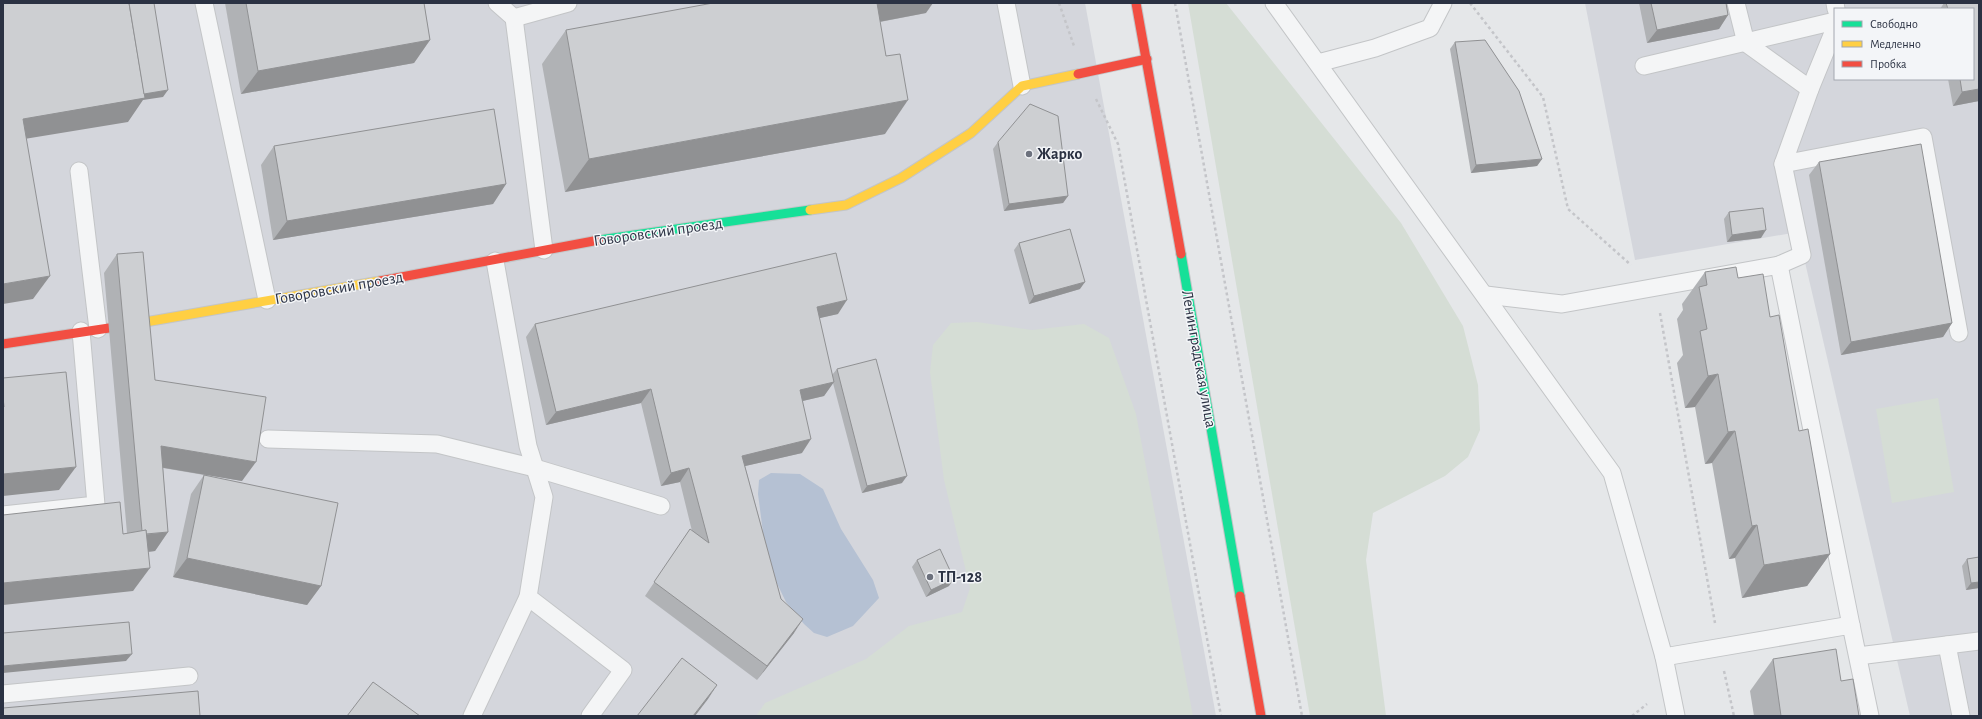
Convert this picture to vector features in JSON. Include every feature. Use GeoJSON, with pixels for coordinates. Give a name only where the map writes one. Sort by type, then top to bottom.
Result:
{"type":"FeatureCollection","features":[{"type":"Feature","properties":{"kind":"street","name":"Ленинградская улица"},"geometry":{"type":"LineString","coordinates":[[1136,3],[1261,716]]}},
{"type":"Feature","properties":{"kind":"street","name":"Говоровский проезд"},"geometry":{"type":"LineString","coordinates":[[134,324],[495,261],[581,243],[846,205],[901,178],[971,133],[1022,86],[1147,59]]}},
{"type":"Feature","properties":{"kind":"street"},"geometry":{"type":"LineString","coordinates":[[3,344],[96,329]]}},
{"type":"Feature","properties":{"kind":"lane"},"geometry":{"type":"LineString","coordinates":[[204,3],[267,300]]}},
{"type":"Feature","properties":{"kind":"lane"},"geometry":{"type":"LineString","coordinates":[[497,3],[514,18],[544,250]]}},
{"type":"Feature","properties":{"kind":"lane"},"geometry":{"type":"LineString","coordinates":[[514,18],[568,3]]}},
{"type":"Feature","properties":{"kind":"lane"},"geometry":{"type":"LineString","coordinates":[[1006,3],[1022,86]]}},
{"type":"Feature","properties":{"kind":"lane"},"geometry":{"type":"LineString","coordinates":[[1274,3],[1486,295],[1612,473],[1664,657],[1676,716]]}},
{"type":"Feature","properties":{"kind":"lane"},"geometry":{"type":"LineString","coordinates":[[1318,63],[1374,48],[1430,28],[1443,3]]}},
{"type":"Feature","properties":{"kind":"lane"},"geometry":{"type":"LineString","coordinates":[[1736,3],[1746,43],[1810,89]]}},
{"type":"Feature","properties":{"kind":"lane"},"geometry":{"type":"LineString","coordinates":[[1644,66],[1834,21]]}},
{"type":"Feature","properties":{"kind":"lane"},"geometry":{"type":"LineString","coordinates":[[1486,295],[1562,304],[1779,265],[1802,255],[1783,164],[1810,89],[1834,30]]}},
{"type":"Feature","properties":{"kind":"lane"},"geometry":{"type":"LineString","coordinates":[[1783,164],[1922,137],[1959,333]]}},
{"type":"Feature","properties":{"kind":"lane"},"geometry":{"type":"LineString","coordinates":[[3,515],[96,505],[96,329],[79,171]]}},
{"type":"Feature","properties":{"kind":"lane"},"geometry":{"type":"LineString","coordinates":[[472,716],[528,597],[544,497],[528,446],[495,261]]}},
{"type":"Feature","properties":{"kind":"lane"},"geometry":{"type":"LineString","coordinates":[[1779,265],[1870,716]]}},
{"type":"Feature","properties":{"kind":"lane"},"geometry":{"type":"LineString","coordinates":[[268,439],[437,444],[535,468],[661,506]]}},
{"type":"Feature","properties":{"kind":"lane"},"geometry":{"type":"LineString","coordinates":[[528,597],[623,670],[590,716]]}},
{"type":"Feature","properties":{"kind":"lane"},"geometry":{"type":"LineString","coordinates":[[1664,657],[1851,624]]}},
{"type":"Feature","properties":{"kind":"lane"},"geometry":{"type":"LineString","coordinates":[[1858,656],[1979,641]]}},
{"type":"Feature","properties":{"kind":"lane"},"geometry":{"type":"LineString","coordinates":[[1947,645],[1961,716]]}},
{"type":"Feature","properties":{"kind":"lane"},"geometry":{"type":"LineString","coordinates":[[3,694],[189,676]]}},
{"type":"Feature","properties":{"kind":"path"},"geometry":{"type":"LineString","coordinates":[[1059,3],[1083,72],[1118,144],[1221,716]]}},
{"type":"Feature","properties":{"kind":"path"},"geometry":{"type":"LineString","coordinates":[[1175,3],[1302,716]]}},
{"type":"Feature","properties":{"kind":"path"},"geometry":{"type":"LineString","coordinates":[[1470,3],[1543,97],[1568,209],[1656,287],[1720,647],[1734,716]]}},
{"type":"Feature","properties":{"kind":"shaded area"},"geometry":{"type":"Polygon","coordinates":[[[3,3],[1085,3],[1216,716],[3,716],[3,3]]]}},
{"type":"Feature","properties":{"kind":"shaded area"},"geometry":{"type":"Polygon","coordinates":[[[1188,3],[1226,3],[1401,223],[1463,326],[1478,385],[1480,430],[1468,457],[1445,476],[1373,513],[1366,560],[1386,716],[1310,716],[1188,3]]]}},
{"type":"Feature","properties":{"kind":"shaded area"},"geometry":{"type":"Polygon","coordinates":[[[1585,3],[1979,3],[1979,716],[1910,716],[1798,232],[1635,260],[1585,3]]]}},
{"type":"Feature","properties":{"kind":"shaded area"},"geometry":{"type":"Polygon","coordinates":[[[977,322],[1032,330],[1084,324],[1109,338],[1136,414],[1193,716],[756,716],[765,703],[866,659],[909,626],[962,612],[970,588],[944,480],[930,372],[933,345],[951,323],[977,322]]]}},
{"type":"Feature","properties":{"kind":"shaded area"},"geometry":{"type":"Polygon","coordinates":[[[1938,398],[1954,492],[1892,503],[1876,409],[1938,398]]]}},
{"type":"Feature","properties":{"kind":"water"},"geometry":{"type":"Polygon","coordinates":[[[771,473],[800,474],[823,489],[841,529],[873,580],[879,598],[853,626],[827,637],[814,633],[804,624],[786,602],[767,563],[758,494],[759,480],[771,473]]]}},
{"type":"Feature","properties":{"kind":"building"},"geometry":{"type":"Polygon","coordinates":[[[3,3],[129,3],[145,98],[23,119],[50,276],[3,284],[3,3]]]}},
{"type":"Feature","properties":{"kind":"building"},"geometry":{"type":"Polygon","coordinates":[[[129,3],[154,3],[168,90],[144,94],[129,3]]]}},
{"type":"Feature","properties":{"kind":"building"},"geometry":{"type":"Polygon","coordinates":[[[246,3],[424,3],[430,40],[258,71],[246,3]]]}},
{"type":"Feature","properties":{"kind":"building"},"geometry":{"type":"Polygon","coordinates":[[[713,3],[877,3],[886,56],[900,54],[908,100],[589,159],[566,30],[713,3]]]}},
{"type":"Feature","properties":{"kind":"building"},"geometry":{"type":"Polygon","coordinates":[[[1651,3],[1726,3],[1728,15],[1657,30],[1651,3]]]}},
{"type":"Feature","properties":{"kind":"building"},"geometry":{"type":"Polygon","coordinates":[[[1946,3],[1979,3],[1979,89],[1962,92],[1960,80],[1974,80],[1974,8],[1948,8],[1946,3]]]}},
{"type":"Feature","properties":{"kind":"building"},"geometry":{"type":"Polygon","coordinates":[[[1485,40],[1519,91],[1542,159],[1476,165],[1455,42],[1485,40]]]}},
{"type":"Feature","properties":{"kind":"building"},"geometry":{"type":"Polygon","coordinates":[[[1030,104],[1058,116],[1068,196],[1009,204],[998,142],[1030,104]]]}},
{"type":"Feature","properties":{"kind":"building"},"geometry":{"type":"Polygon","coordinates":[[[494,109],[506,184],[287,221],[274,146],[494,109]]]}},
{"type":"Feature","properties":{"kind":"building"},"geometry":{"type":"Polygon","coordinates":[[[1921,144],[1952,323],[1851,342],[1819,162],[1921,144]]]}},
{"type":"Feature","properties":{"kind":"building"},"geometry":{"type":"Polygon","coordinates":[[[1763,208],[1766,230],[1732,235],[1729,212],[1763,208]]]}},
{"type":"Feature","properties":{"kind":"building"},"geometry":{"type":"Polygon","coordinates":[[[1070,229],[1085,282],[1034,296],[1019,243],[1070,229]]]}},
{"type":"Feature","properties":{"kind":"building"},"geometry":{"type":"Polygon","coordinates":[[[143,252],[155,380],[266,397],[256,462],[161,446],[168,532],[146,534],[146,530],[142,531],[117,254],[143,252]]]}},
{"type":"Feature","properties":{"kind":"building"},"geometry":{"type":"Polygon","coordinates":[[[836,253],[847,300],[817,307],[834,382],[800,390],[811,439],[742,456],[781,599],[803,619],[767,666],[654,582],[690,529],[709,543],[689,468],[671,473],[651,389],[556,412],[535,324],[836,253]]]}},
{"type":"Feature","properties":{"kind":"building"},"geometry":{"type":"Polygon","coordinates":[[[1736,267],[1738,278],[1763,274],[1770,317],[1779,315],[1799,431],[1808,429],[1830,554],[1764,565],[1757,525],[1752,526],[1735,431],[1728,432],[1718,374],[1708,376],[1700,331],[1707,329],[1699,287],[1707,285],[1705,272],[1736,267]]]}},
{"type":"Feature","properties":{"kind":"building"},"geometry":{"type":"Polygon","coordinates":[[[876,359],[907,476],[867,486],[837,369],[876,359]]]}},
{"type":"Feature","properties":{"kind":"building"},"geometry":{"type":"Polygon","coordinates":[[[66,372],[76,467],[3,474],[3,378],[66,372]]]}},
{"type":"Feature","properties":{"kind":"building"},"geometry":{"type":"Polygon","coordinates":[[[204,475],[338,503],[321,586],[187,558],[204,475]]]}},
{"type":"Feature","properties":{"kind":"building"},"geometry":{"type":"Polygon","coordinates":[[[120,502],[123,534],[146,530],[150,568],[3,583],[3,515],[120,502]]]}},
{"type":"Feature","properties":{"kind":"building","name":"ТП-128"},"geometry":{"type":"Polygon","coordinates":[[[940,549],[954,579],[931,590],[917,560],[940,549]]]}},
{"type":"Feature","properties":{"kind":"building"},"geometry":{"type":"Polygon","coordinates":[[[1979,557],[1979,582],[1971,583],[1967,559],[1979,557]]]}},
{"type":"Feature","properties":{"kind":"building"},"geometry":{"type":"Polygon","coordinates":[[[129,622],[132,654],[3,666],[3,633],[129,622]]]}},
{"type":"Feature","properties":{"kind":"building"},"geometry":{"type":"Polygon","coordinates":[[[1836,649],[1841,681],[1853,679],[1859,716],[1781,716],[1773,659],[1836,649]]]}},
{"type":"Feature","properties":{"kind":"building"},"geometry":{"type":"Polygon","coordinates":[[[682,658],[717,685],[693,716],[637,716],[682,658]]]}},
{"type":"Feature","properties":{"kind":"building"},"geometry":{"type":"Polygon","coordinates":[[[373,682],[420,716],[347,716],[373,682]]]}},
{"type":"Feature","properties":{"kind":"building"},"geometry":{"type":"Polygon","coordinates":[[[198,691],[200,716],[3,716],[3,708],[198,691]]]}},
{"type":"Feature","properties":{"kind":"traffic: fast"},"geometry":{"type":"LineString","coordinates":[[599,240],[810,210]]}},
{"type":"Feature","properties":{"kind":"traffic: fast"},"geometry":{"type":"LineString","coordinates":[[1181,254],[1240,596]]}},
{"type":"Feature","properties":{"kind":"traffic: slow"},"geometry":{"type":"LineString","coordinates":[[810,210],[846,205],[901,178],[971,133],[1022,86],[1078,74]]}},
{"type":"Feature","properties":{"kind":"traffic: slow"},"geometry":{"type":"LineString","coordinates":[[134,324],[380,281]]}},
{"type":"Feature","properties":{"kind":"traffic: jam"},"geometry":{"type":"LineString","coordinates":[[1136,3],[1181,254]]}},
{"type":"Feature","properties":{"kind":"traffic: jam"},"geometry":{"type":"LineString","coordinates":[[1078,74],[1147,59]]}},
{"type":"Feature","properties":{"kind":"traffic: jam"},"geometry":{"type":"LineString","coordinates":[[380,281],[599,240]]}},
{"type":"Feature","properties":{"kind":"traffic: jam"},"geometry":{"type":"LineString","coordinates":[[3,344],[109,328]]}},
{"type":"Feature","properties":{"kind":"traffic: jam"},"geometry":{"type":"LineString","coordinates":[[1240,596],[1261,716]]}},
{"type":"Feature","properties":{"kind":"place","name":"Жарко"},"geometry":{"type":"Point","coordinates":[1029,154]}},
{"type":"Feature","properties":{"kind":"place","name":"ТП-128"},"geometry":{"type":"Point","coordinates":[930,577]}}]}
